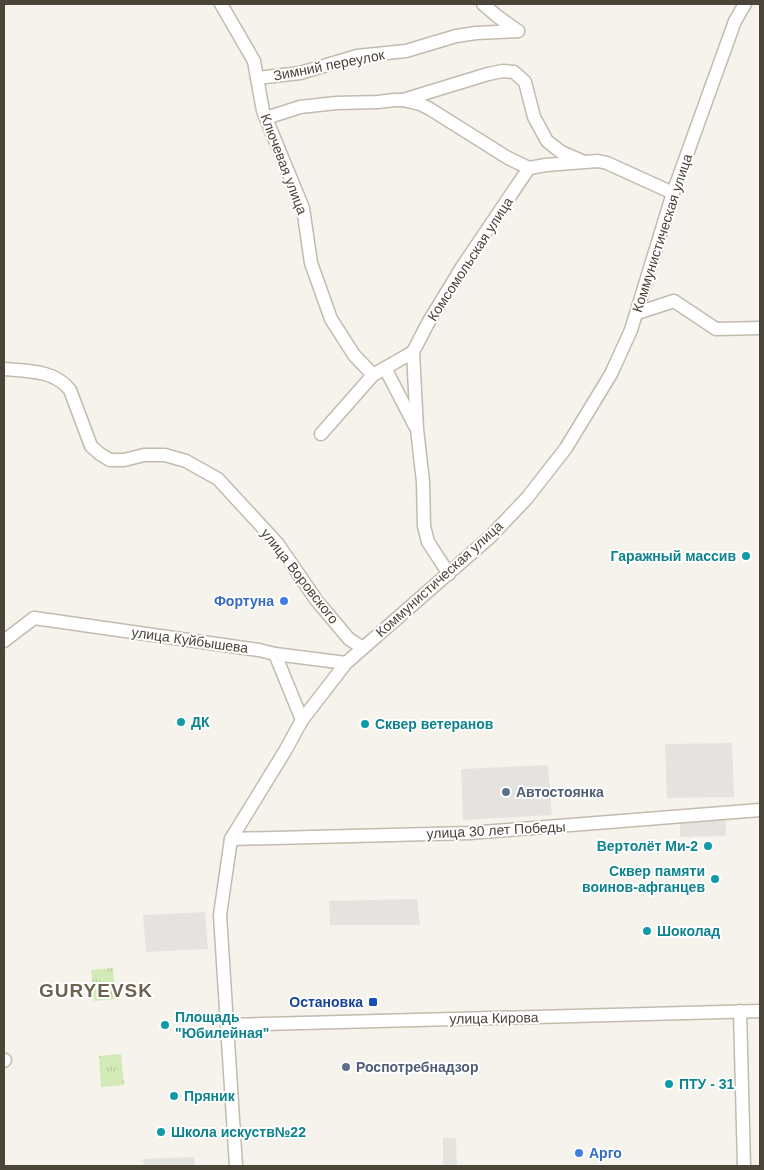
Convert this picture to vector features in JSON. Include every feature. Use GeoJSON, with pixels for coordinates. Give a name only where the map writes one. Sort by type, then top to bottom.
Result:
{"type":"FeatureCollection","features":[{"type":"Feature","properties":{"kind":"street","name":"Ключевая улица"},"geometry":{"type":"LineString","coordinates":[[221,4],[234,23],[254,61],[263,110],[303,208],[311,263],[331,319],[354,356],[373,375]]}},
{"type":"Feature","properties":{"kind":"street","name":"Зимний переулок"},"geometry":{"type":"LineString","coordinates":[[257,78],[300,74],[357,56],[406,51],[456,36],[518,31],[483,4]]}},
{"type":"Feature","properties":{"kind":"street","name":"Коммунистическая улица"},"geometry":{"type":"LineString","coordinates":[[236,1166],[220,915],[231,839],[302,720],[346,663],[490,537],[527,498],[566,448],[611,374],[631,330],[673,193],[735,21],[745,4]]}},
{"type":"Feature","properties":{"kind":"street"},"geometry":{"type":"LineString","coordinates":[[266,118],[300,107],[336,103],[403,100],[488,74],[511,71],[525,82],[534,116],[548,141],[561,152],[584,162]]}},
{"type":"Feature","properties":{"kind":"street"},"geometry":{"type":"LineString","coordinates":[[403,100],[420,104],[508,158],[529,168],[598,161],[607,163],[673,193]]}},
{"type":"Feature","properties":{"kind":"street","name":"Комсомольская улица"},"geometry":{"type":"LineString","coordinates":[[413,352],[462,267],[529,168]]}},
{"type":"Feature","properties":{"kind":"street"},"geometry":{"type":"LineString","coordinates":[[637,313],[674,301],[716,329],[760,328]]}},
{"type":"Feature","properties":{"kind":"street"},"geometry":{"type":"LineString","coordinates":[[321,434],[373,375],[413,352],[426,534],[431,548],[449,574]]}},
{"type":"Feature","properties":{"kind":"street"},"geometry":{"type":"LineString","coordinates":[[385,368],[417,429]]}},
{"type":"Feature","properties":{"kind":"street","name":"улица Воровского"},"geometry":{"type":"LineString","coordinates":[[4,369],[42,373],[55,376],[64,382],[70,390],[91,446],[110,460],[124,460],[144,455],[165,455],[186,461],[218,479],[278,543],[317,601],[349,639],[363,648]]}},
{"type":"Feature","properties":{"kind":"street","name":"улица Куйбышева"},"geometry":{"type":"LineString","coordinates":[[4,641],[34,618],[346,663]]}},
{"type":"Feature","properties":{"kind":"street"},"geometry":{"type":"LineString","coordinates":[[275,654],[302,720]]}},
{"type":"Feature","properties":{"kind":"street","name":"улица 30 лет Победы"},"geometry":{"type":"LineString","coordinates":[[231,839],[470,833],[760,810]]}},
{"type":"Feature","properties":{"kind":"street","name":"улица Кирова"},"geometry":{"type":"LineString","coordinates":[[228,1025],[760,1011]]}},
{"type":"Feature","properties":{"kind":"street"},"geometry":{"type":"LineString","coordinates":[[740,1012],[744,1166]]}},
{"type":"Feature","properties":{"kind":"green space"},"geometry":{"type":"Polygon","coordinates":[[[113,968],[116,999],[94,1001],[91,970],[113,968]]]}},
{"type":"Feature","properties":{"kind":"green space"},"geometry":{"type":"Polygon","coordinates":[[[121,1054],[124,1085],[101,1087],[99,1056],[121,1054]]]}},
{"type":"Feature","properties":{"kind":"shaded area"},"geometry":{"type":"Polygon","coordinates":[[[732,743],[734,797],[667,798],[665,744],[732,743]]]}},
{"type":"Feature","properties":{"kind":"shaded area","name":"Автостоянка"},"geometry":{"type":"Polygon","coordinates":[[[548,765],[552,815],[463,820],[461,769],[548,765]]]}},
{"type":"Feature","properties":{"kind":"shaded area"},"geometry":{"type":"Polygon","coordinates":[[[726,820],[726,836],[680,837],[680,822],[726,820]]]}},
{"type":"Feature","properties":{"kind":"shaded area"},"geometry":{"type":"Polygon","coordinates":[[[417,899],[420,925],[330,925],[329,901],[417,899]]]}},
{"type":"Feature","properties":{"kind":"shaded area"},"geometry":{"type":"Polygon","coordinates":[[[205,912],[208,949],[146,952],[143,915],[205,912]]]}},
{"type":"Feature","properties":{"kind":"shaded area"},"geometry":{"type":"Polygon","coordinates":[[[443,1138],[456,1138],[457,1166],[443,1166],[443,1138]]]}},
{"type":"Feature","properties":{"kind":"shaded area"},"geometry":{"type":"Polygon","coordinates":[[[194,1157],[195,1166],[144,1166],[143,1159],[194,1157]]]}},
{"type":"Feature","properties":{"kind":"place","name":"Гаражный массив"},"geometry":{"type":"Point","coordinates":[746,556]}},
{"type":"Feature","properties":{"kind":"place","name":"Фортуна"},"geometry":{"type":"Point","coordinates":[284,601]}},
{"type":"Feature","properties":{"kind":"place","name":"ДК"},"geometry":{"type":"Point","coordinates":[181,722]}},
{"type":"Feature","properties":{"kind":"place","name":"Сквер ветеранов"},"geometry":{"type":"Point","coordinates":[365,724]}},
{"type":"Feature","properties":{"kind":"place","name":"Автостоянка"},"geometry":{"type":"Point","coordinates":[506,792]}},
{"type":"Feature","properties":{"kind":"place","name":"Вертолёт Ми-2"},"geometry":{"type":"Point","coordinates":[708,846]}},
{"type":"Feature","properties":{"kind":"place","name":"Сквер памяти воинов-афганцев"},"geometry":{"type":"Point","coordinates":[715,879]}},
{"type":"Feature","properties":{"kind":"place","name":"Шоколад"},"geometry":{"type":"Point","coordinates":[647,931]}},
{"type":"Feature","properties":{"kind":"place","name":"Остановка"},"geometry":{"type":"Point","coordinates":[373,1002]}},
{"type":"Feature","properties":{"kind":"place","name":"Площадь \"Юбилейная\""},"geometry":{"type":"Point","coordinates":[165,1025]}},
{"type":"Feature","properties":{"kind":"place","name":"Роспотребнадзор"},"geometry":{"type":"Point","coordinates":[346,1067]}},
{"type":"Feature","properties":{"kind":"place","name":"ПТУ - 31"},"geometry":{"type":"Point","coordinates":[669,1084]}},
{"type":"Feature","properties":{"kind":"place","name":"Пряник"},"geometry":{"type":"Point","coordinates":[174,1096]}},
{"type":"Feature","properties":{"kind":"place","name":"Школа искуств№22"},"geometry":{"type":"Point","coordinates":[161,1132]}},
{"type":"Feature","properties":{"kind":"place","name":"Арго"},"geometry":{"type":"Point","coordinates":[579,1153]}},
{"type":"Feature","properties":{"kind":"district","name":"GURYEVSK"},"geometry":{"type":"Point","coordinates":[96,990]}}]}
